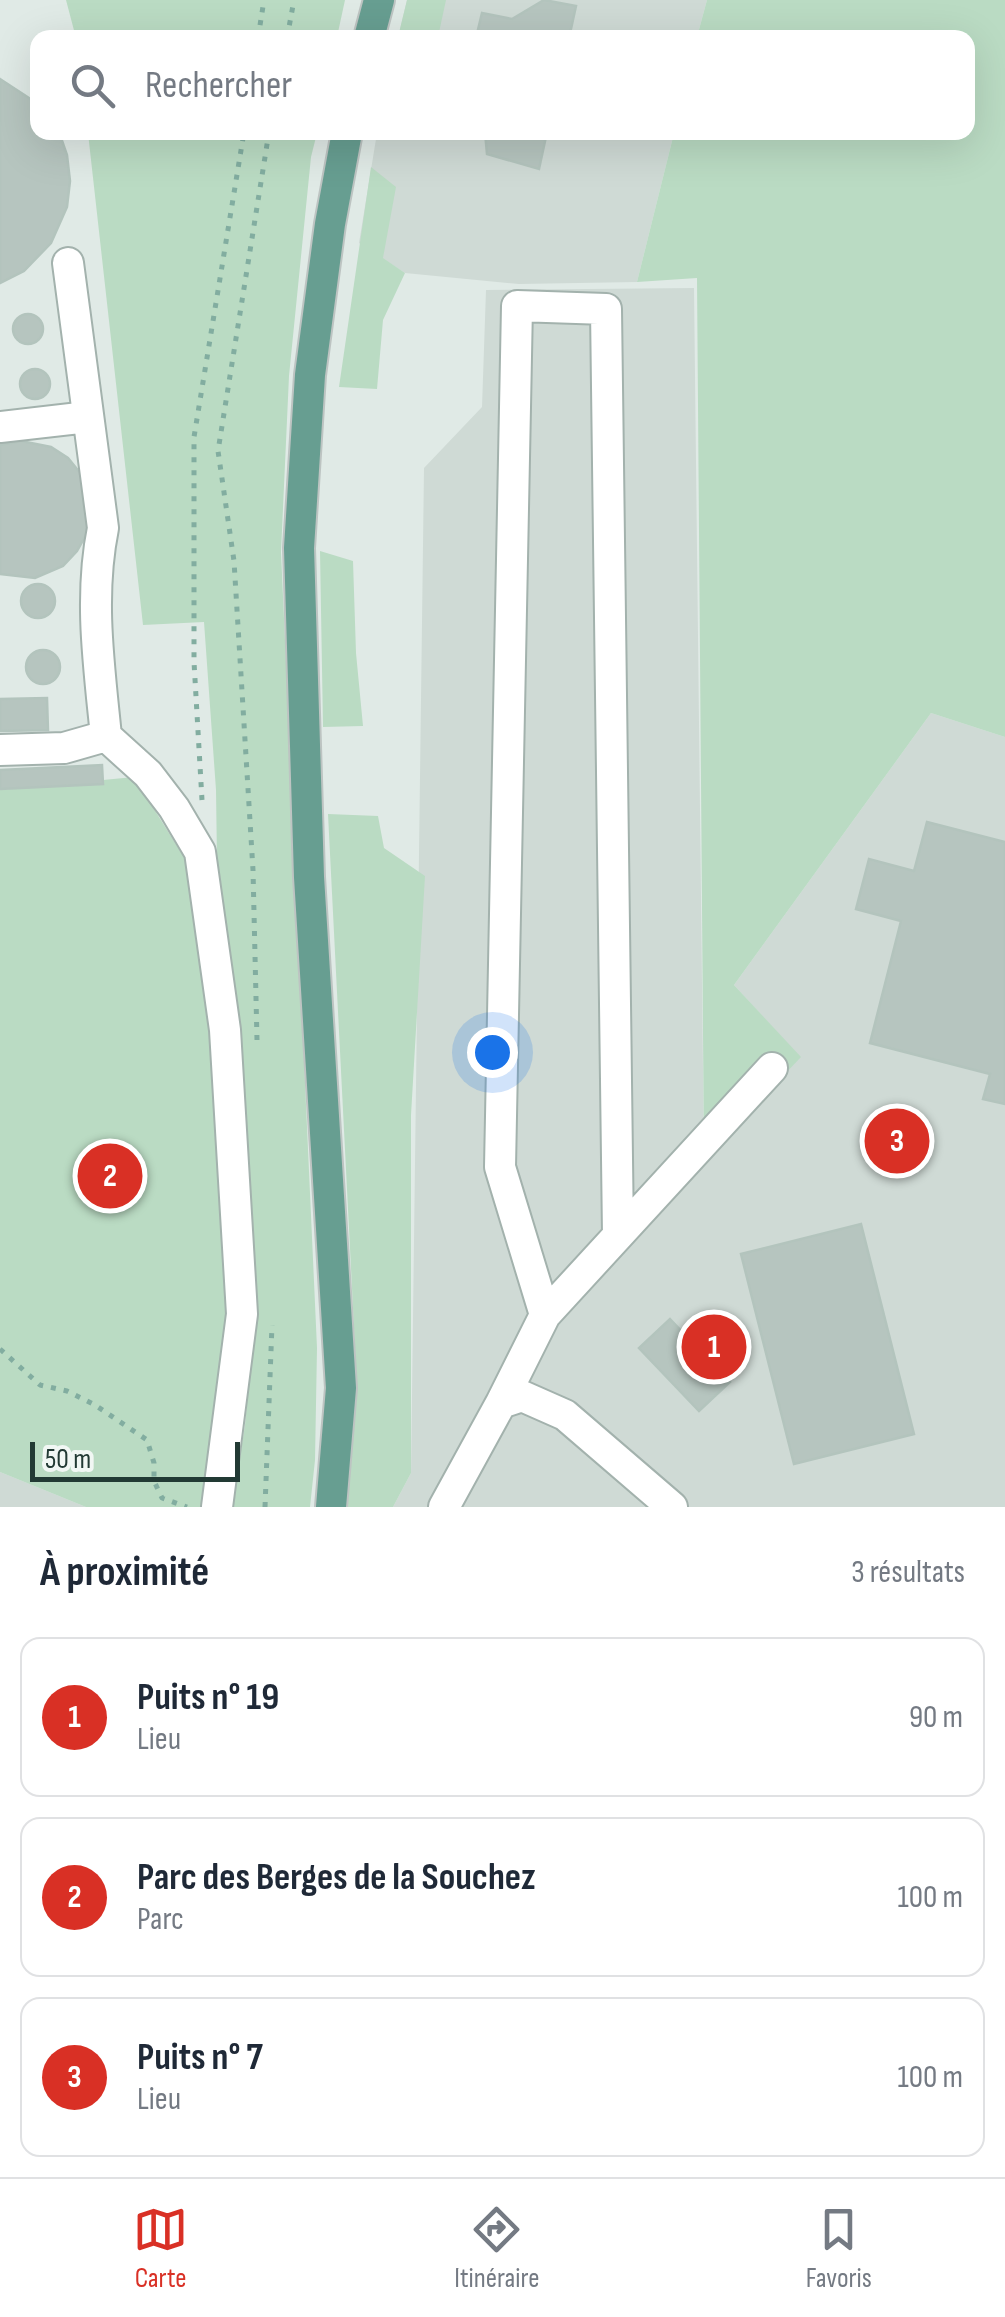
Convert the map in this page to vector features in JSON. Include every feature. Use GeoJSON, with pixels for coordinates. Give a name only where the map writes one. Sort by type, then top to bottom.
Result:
{"type":"FeatureCollection","features":[{"type":"Feature","properties":{"kind":"main road"},"geometry":{"type":"LineString","coordinates":[[371,30],[379,0]]}},
{"type":"Feature","properties":{"kind":"main road"},"geometry":{"type":"LineString","coordinates":[[331,1507],[341,1388],[310,877],[299,548],[310,376],[346,140]]}},
{"type":"Feature","properties":{"kind":"lane"},"geometry":{"type":"LineString","coordinates":[[68,263],[103,528],[95,586],[106,736],[148,774],[200,852],[225,1030],[242,1314],[217,1507]]}},
{"type":"Feature","properties":{"kind":"lane"},"geometry":{"type":"LineString","coordinates":[[545,1315],[500,1167],[517,306],[606,310],[618,1235]]}},
{"type":"Feature","properties":{"kind":"lane"},"geometry":{"type":"LineString","coordinates":[[0,427],[88,417]]}},
{"type":"Feature","properties":{"kind":"lane"},"geometry":{"type":"LineString","coordinates":[[0,750],[64,748],[106,736]]}},
{"type":"Feature","properties":{"kind":"lane"},"geometry":{"type":"LineString","coordinates":[[444,1507],[545,1315],[772,1068]]}},
{"type":"Feature","properties":{"kind":"lane"},"geometry":{"type":"LineString","coordinates":[[501,1403],[522,1396],[565,1415],[672,1507]]}},
{"type":"Feature","properties":{"kind":"lane"},"geometry":{"type":"LineString","coordinates":[[460,1507],[461,1476]]}},
{"type":"Feature","properties":{"kind":"path"},"geometry":{"type":"LineString","coordinates":[[259,30],[264,0]]}},
{"type":"Feature","properties":{"kind":"path"},"geometry":{"type":"LineString","coordinates":[[288,30],[294,0]]}},
{"type":"Feature","properties":{"kind":"path"},"geometry":{"type":"LineString","coordinates":[[200,852],[202,792],[194,662],[194,437],[243,140]]}},
{"type":"Feature","properties":{"kind":"path"},"geometry":{"type":"LineString","coordinates":[[258,1056],[253,870],[234,561],[218,452],[268,140]]}},
{"type":"Feature","properties":{"kind":"path"},"geometry":{"type":"LineString","coordinates":[[266,1507],[272,1322]]}},
{"type":"Feature","properties":{"kind":"path"},"geometry":{"type":"LineString","coordinates":[[0,1349],[40,1384],[95,1405],[147,1440],[154,1463],[154,1481],[162,1498],[187,1507]]}},
{"type":"Feature","properties":{"kind":"shaded area"},"geometry":{"type":"Polygon","coordinates":[[[407,0],[707,0],[699,30],[400,30],[407,0]]]}},
{"type":"Feature","properties":{"kind":"shaded area"},"geometry":{"type":"Polygon","coordinates":[[[376,140],[672,140],[637,282],[519,284],[405,273],[359,243],[376,140]]]}},
{"type":"Feature","properties":{"kind":"shaded area"},"geometry":{"type":"Polygon","coordinates":[[[694,288],[704,1157],[800,1057],[734,985],[931,713],[1005,737],[1005,1507],[393,1507],[411,1473],[424,468],[482,407],[486,290],[694,288]]]}},
{"type":"Feature","properties":{"kind":"shaded area"},"geometry":{"type":"Polygon","coordinates":[[[0,1472],[86,1507],[0,1507],[0,1472]]]}},
{"type":"Feature","properties":{"kind":"green space"},"geometry":{"type":"Polygon","coordinates":[[[66,0],[345,0],[339,30],[74,30],[66,0]]]}},
{"type":"Feature","properties":{"kind":"green space"},"geometry":{"type":"Polygon","coordinates":[[[407,0],[446,0],[440,30],[400,30],[407,0]]]}},
{"type":"Feature","properties":{"kind":"green space"},"geometry":{"type":"Polygon","coordinates":[[[707,0],[1005,0],[1005,737],[931,713],[734,985],[801,1057],[704,1159],[697,278],[637,282],[672,140],[975,140],[975,30],[699,30],[707,0]]]}},
{"type":"Feature","properties":{"kind":"green space"},"geometry":{"type":"Polygon","coordinates":[[[89,140],[315,140],[289,376],[281,552],[317,1348],[310,1507],[232,1507],[245,1425],[255,1314],[237,1031],[217,861],[204,622],[143,625],[89,140]]]}},
{"type":"Feature","properties":{"kind":"green space"},"geometry":{"type":"Polygon","coordinates":[[[371,167],[396,187],[383,258],[405,273],[383,320],[377,389],[339,387],[371,167]]]}},
{"type":"Feature","properties":{"kind":"green space"},"geometry":{"type":"Polygon","coordinates":[[[320,551],[353,561],[363,726],[323,727],[320,551]]]}},
{"type":"Feature","properties":{"kind":"green space"},"geometry":{"type":"Polygon","coordinates":[[[134,777],[192,870],[212,1035],[229,1316],[219,1418],[202,1507],[86,1507],[0,1472],[0,790],[134,777]]]}},
{"type":"Feature","properties":{"kind":"green space"},"geometry":{"type":"Polygon","coordinates":[[[328,814],[378,816],[384,848],[425,876],[411,1115],[411,1473],[393,1507],[344,1507],[357,1387],[328,814]]]}},
{"type":"Feature","properties":{"kind":"building"},"geometry":{"type":"Polygon","coordinates":[[[544,0],[576,6],[571,30],[478,30],[482,13],[512,19],[544,0]]]}},
{"type":"Feature","properties":{"kind":"building"},"geometry":{"type":"Polygon","coordinates":[[[0,79],[30,99],[30,140],[62,140],[70,181],[67,207],[51,243],[24,271],[0,283],[0,79]]]}},
{"type":"Feature","properties":{"kind":"building"},"geometry":{"type":"Polygon","coordinates":[[[486,140],[545,140],[539,169],[487,154],[486,140]]]}},
{"type":"Feature","properties":{"kind":"building"},"geometry":{"type":"Polygon","coordinates":[[[28,314],[39,318],[43,329],[39,340],[28,344],[17,340],[13,329],[17,318],[28,314]]]}},
{"type":"Feature","properties":{"kind":"building"},"geometry":{"type":"Polygon","coordinates":[[[35,369],[46,373],[50,384],[46,395],[35,399],[24,395],[20,384],[24,373],[35,369]]]}},
{"type":"Feature","properties":{"kind":"building"},"geometry":{"type":"Polygon","coordinates":[[[21,441],[51,447],[68,458],[81,474],[91,503],[87,533],[77,551],[63,566],[35,578],[0,574],[0,445],[21,441]]]}},
{"type":"Feature","properties":{"kind":"building"},"geometry":{"type":"Polygon","coordinates":[[[38,584],[50,589],[55,601],[50,613],[38,618],[26,613],[21,601],[26,589],[38,584]]]}},
{"type":"Feature","properties":{"kind":"building"},"geometry":{"type":"Polygon","coordinates":[[[43,650],[55,655],[60,667],[55,679],[43,684],[31,679],[26,667],[31,655],[43,650]]]}},
{"type":"Feature","properties":{"kind":"building"},"geometry":{"type":"Polygon","coordinates":[[[47,698],[48,730],[0,731],[0,699],[47,698]]]}},
{"type":"Feature","properties":{"kind":"building"},"geometry":{"type":"Polygon","coordinates":[[[102,765],[103,784],[0,789],[0,770],[102,765]]]}},
{"type":"Feature","properties":{"kind":"building"},"geometry":{"type":"Polygon","coordinates":[[[927,822],[1005,842],[1005,1104],[983,1099],[990,1074],[870,1043],[901,921],[856,909],[869,859],[914,871],[927,822]]]}},
{"type":"Feature","properties":{"kind":"building"},"geometry":{"type":"Polygon","coordinates":[[[861,1224],[914,1434],[794,1464],[741,1254],[861,1224]]]}},
{"type":"Feature","properties":{"kind":"building"},"geometry":{"type":"Polygon","coordinates":[[[670,1319],[730,1382],[699,1411],[639,1348],[670,1319]]]}},
{"type":"Feature","properties":{"kind":"place","name":"Puits n° 7"},"geometry":{"type":"Point","coordinates":[897,1141]}},
{"type":"Feature","properties":{"kind":"place","name":"Parc des Berges de la Souchez"},"geometry":{"type":"Point","coordinates":[110,1176]}},
{"type":"Feature","properties":{"kind":"place","name":"Puits n° 19"},"geometry":{"type":"Point","coordinates":[714,1347]}}]}
